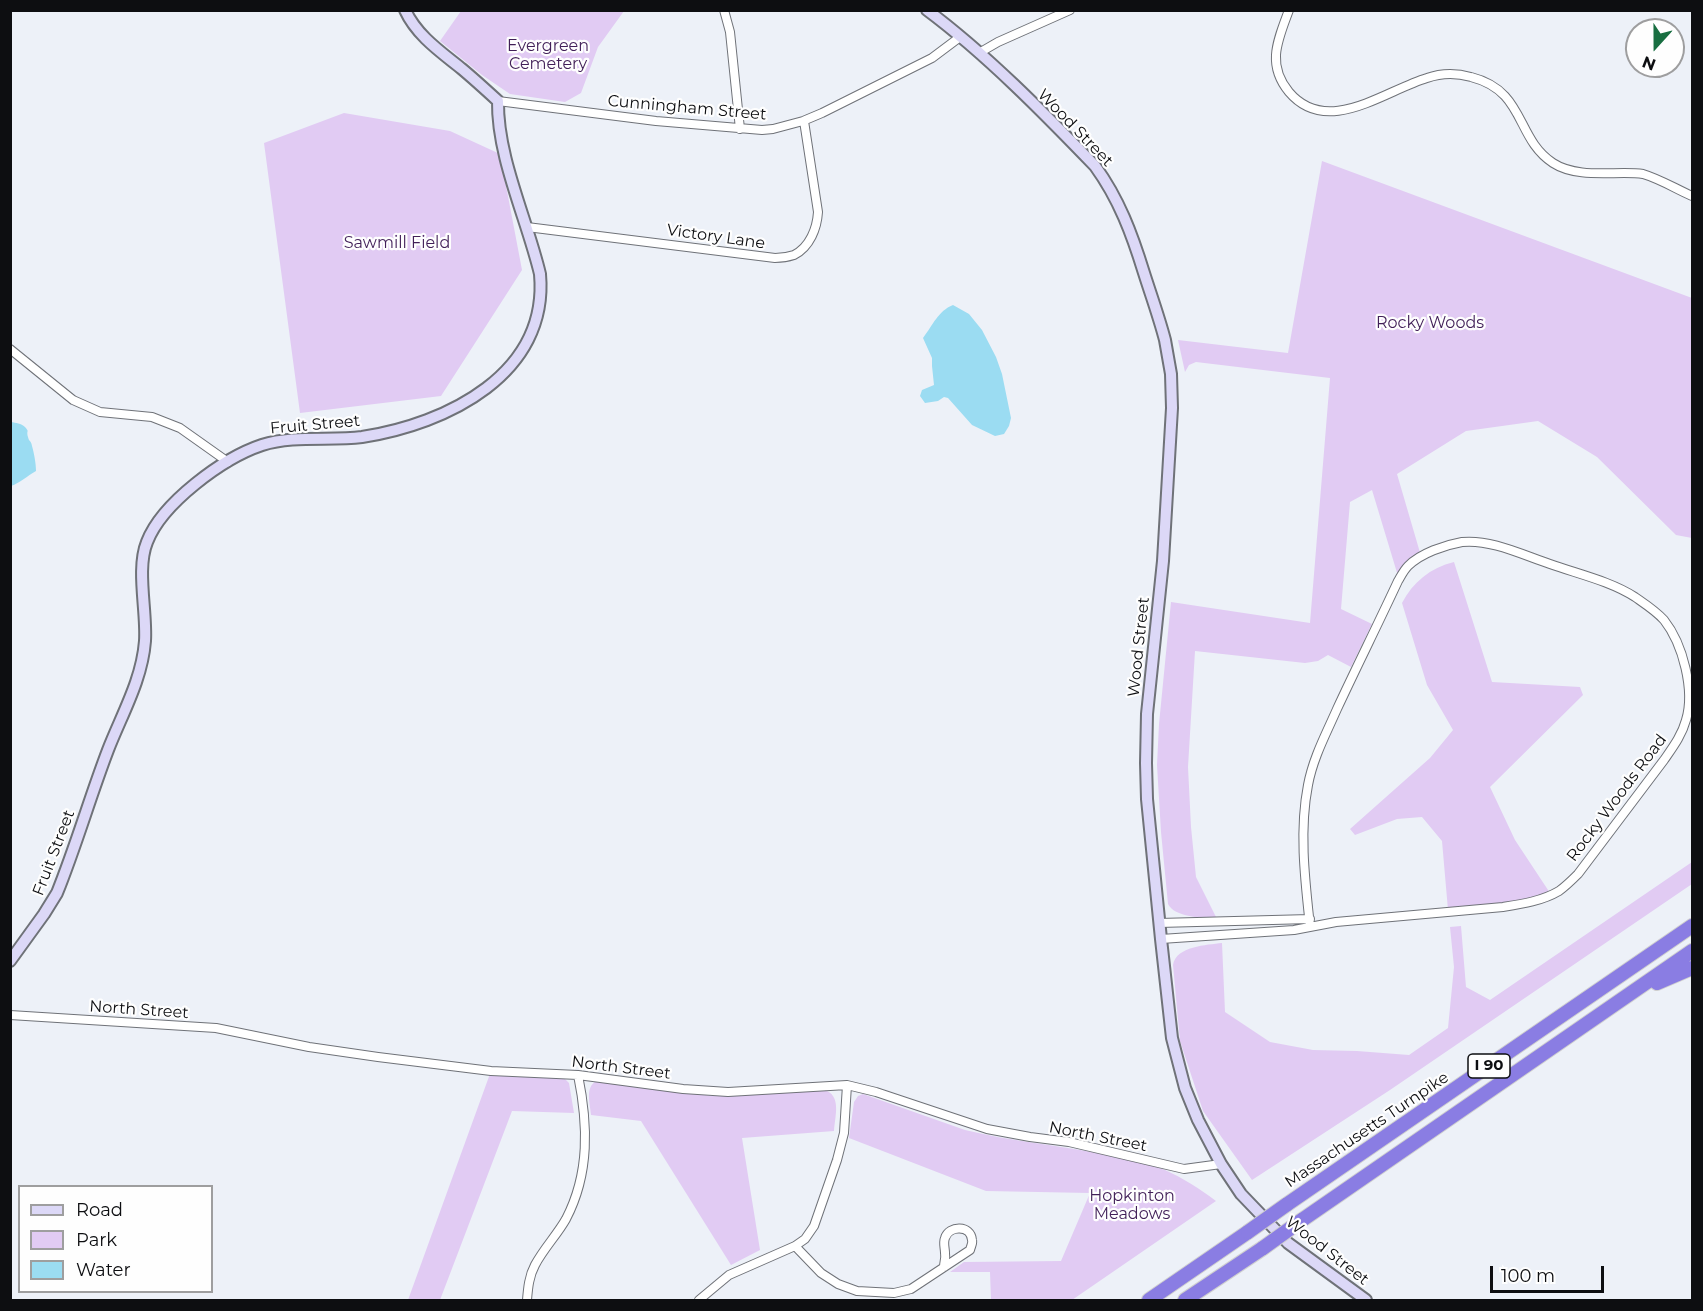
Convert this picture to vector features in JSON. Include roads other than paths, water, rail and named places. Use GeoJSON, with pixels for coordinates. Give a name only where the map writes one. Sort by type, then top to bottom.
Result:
{"type":"FeatureCollection","features":[{"type":"Feature","properties":{"kind":"highway","name":"Massachusetts Turnpike"},"geometry":{"type":"LineString","coordinates":[[1149,1300],[1692,926]]}},
{"type":"Feature","properties":{"kind":"highway","name":"I 90"},"geometry":{"type":"LineString","coordinates":[[1185,1300],[1692,951]]}},
{"type":"Feature","properties":{"kind":"highway"},"geometry":{"type":"LineString","coordinates":[[1630,994],[1692,968]]}},
{"type":"Feature","properties":{"kind":"main road"},"geometry":{"type":"LineString","coordinates":[[405,10],[414,26],[436,49],[498,101]]}},
{"type":"Feature","properties":{"kind":"main road","name":"Wood Street"},"geometry":{"type":"LineString","coordinates":[[927,10],[979,53],[1083,154],[1105,180],[1122,210],[1134,242],[1161,323],[1169,357],[1172,391],[1163,561],[1145,743],[1147,799],[1159,923],[1171,1030],[1180,1072],[1197,1120],[1221,1164],[1241,1194],[1288,1243],[1366,1300]]}},
{"type":"Feature","properties":{"kind":"main road","name":"Fruit Street"},"geometry":{"type":"LineString","coordinates":[[10,961],[57,893],[109,748],[133,693],[140,669],[146,628],[143,575],[146,543],[156,525],[171,507],[199,481],[252,449],[279,442],[359,437],[416,424],[454,409],[504,373],[522,351],[534,327],[542,289],[540,274],[502,141],[498,101]]}},
{"type":"Feature","properties":{"kind":"street"},"geometry":{"type":"LineString","coordinates":[[724,10],[730,32],[740,129]]}},
{"type":"Feature","properties":{"kind":"street"},"geometry":{"type":"LineString","coordinates":[[979,53],[1070,10]]}},
{"type":"Feature","properties":{"kind":"street"},"geometry":{"type":"LineString","coordinates":[[1289,10],[1277,42],[1277,70],[1291,94],[1310,108],[1320,112],[1337,112],[1428,77],[1450,74],[1473,77],[1494,86],[1507,97],[1539,151],[1557,165],[1573,171],[1641,174],[1692,196]]}},
{"type":"Feature","properties":{"kind":"street","name":"Cunningham Street"},"geometry":{"type":"LineString","coordinates":[[498,101],[656,121],[740,129],[773,129],[804,121],[932,58],[960,37]]}},
{"type":"Feature","properties":{"kind":"street","name":"Victory Lane"},"geometry":{"type":"LineString","coordinates":[[527,227],[775,258],[794,255],[802,250],[815,232],[818,212],[804,121]]}},
{"type":"Feature","properties":{"kind":"street"},"geometry":{"type":"LineString","coordinates":[[10,349],[73,400],[100,412],[152,417],[180,428],[228,462]]}},
{"type":"Feature","properties":{"kind":"street","name":"Rocky Woods Road"},"geometry":{"type":"LineString","coordinates":[[1159,923],[1310,923],[1336,922],[1514,906],[1543,898],[1560,890],[1578,874],[1664,760],[1677,742],[1687,719],[1689,694],[1687,677],[1676,642],[1664,621],[1650,607],[1616,587],[1480,542],[1462,542],[1435,550],[1420,556],[1408,566],[1398,581],[1342,698],[1311,772],[1303,824],[1310,923]]}},
{"type":"Feature","properties":{"kind":"street","name":"Rocky Woods Road"},"geometry":{"type":"LineString","coordinates":[[1161,939],[1294,930],[1310,923]]}},
{"type":"Feature","properties":{"kind":"street","name":"North Street"},"geometry":{"type":"LineString","coordinates":[[10,1015],[216,1028],[309,1047],[378,1057],[491,1071],[578,1075],[683,1089],[728,1092],[847,1085],[876,1092],[987,1129],[1069,1142],[1184,1169],[1221,1164]]}},
{"type":"Feature","properties":{"kind":"street"},"geometry":{"type":"LineString","coordinates":[[527,1300],[529,1281],[534,1266],[567,1217],[583,1172],[586,1134],[583,1098],[578,1075]]}},
{"type":"Feature","properties":{"kind":"street"},"geometry":{"type":"LineString","coordinates":[[699,1300],[729,1275],[795,1246],[805,1239],[814,1226],[835,1168],[844,1133],[847,1085]]}},
{"type":"Feature","properties":{"kind":"street"},"geometry":{"type":"LineString","coordinates":[[795,1246],[821,1273],[838,1284],[857,1291],[894,1293],[911,1289],[970,1250],[972,1240],[969,1233],[961,1228],[949,1230],[945,1237],[944,1267]]}},
{"type":"Feature","properties":{"kind":"water"},"geometry":{"type":"Polygon","coordinates":[[[953,305],[969,314],[982,330],[996,357],[1011,418],[1004,434],[995,436],[972,425],[948,398],[944,397],[938,401],[925,403],[920,396],[922,390],[934,385],[932,358],[923,338],[940,315],[953,305]]]}},
{"type":"Feature","properties":{"kind":"water"},"geometry":{"type":"Polygon","coordinates":[[[11,422],[22,425],[27,430],[28,439],[32,444],[36,471],[11,486],[11,422]]]}},
{"type":"Feature","properties":{"kind":"park label","name":"Evergreen Cemetery"},"geometry":{"type":"Point","coordinates":[548,55]}},
{"type":"Feature","properties":{"kind":"park label","name":"Sawmill Field"},"geometry":{"type":"Point","coordinates":[397,243]}},
{"type":"Feature","properties":{"kind":"park label","name":"Rocky Woods"},"geometry":{"type":"Point","coordinates":[1430,323]}},
{"type":"Feature","properties":{"kind":"park label","name":"Hopkinton Meadows"},"geometry":{"type":"Point","coordinates":[1132,1205]}}]}
